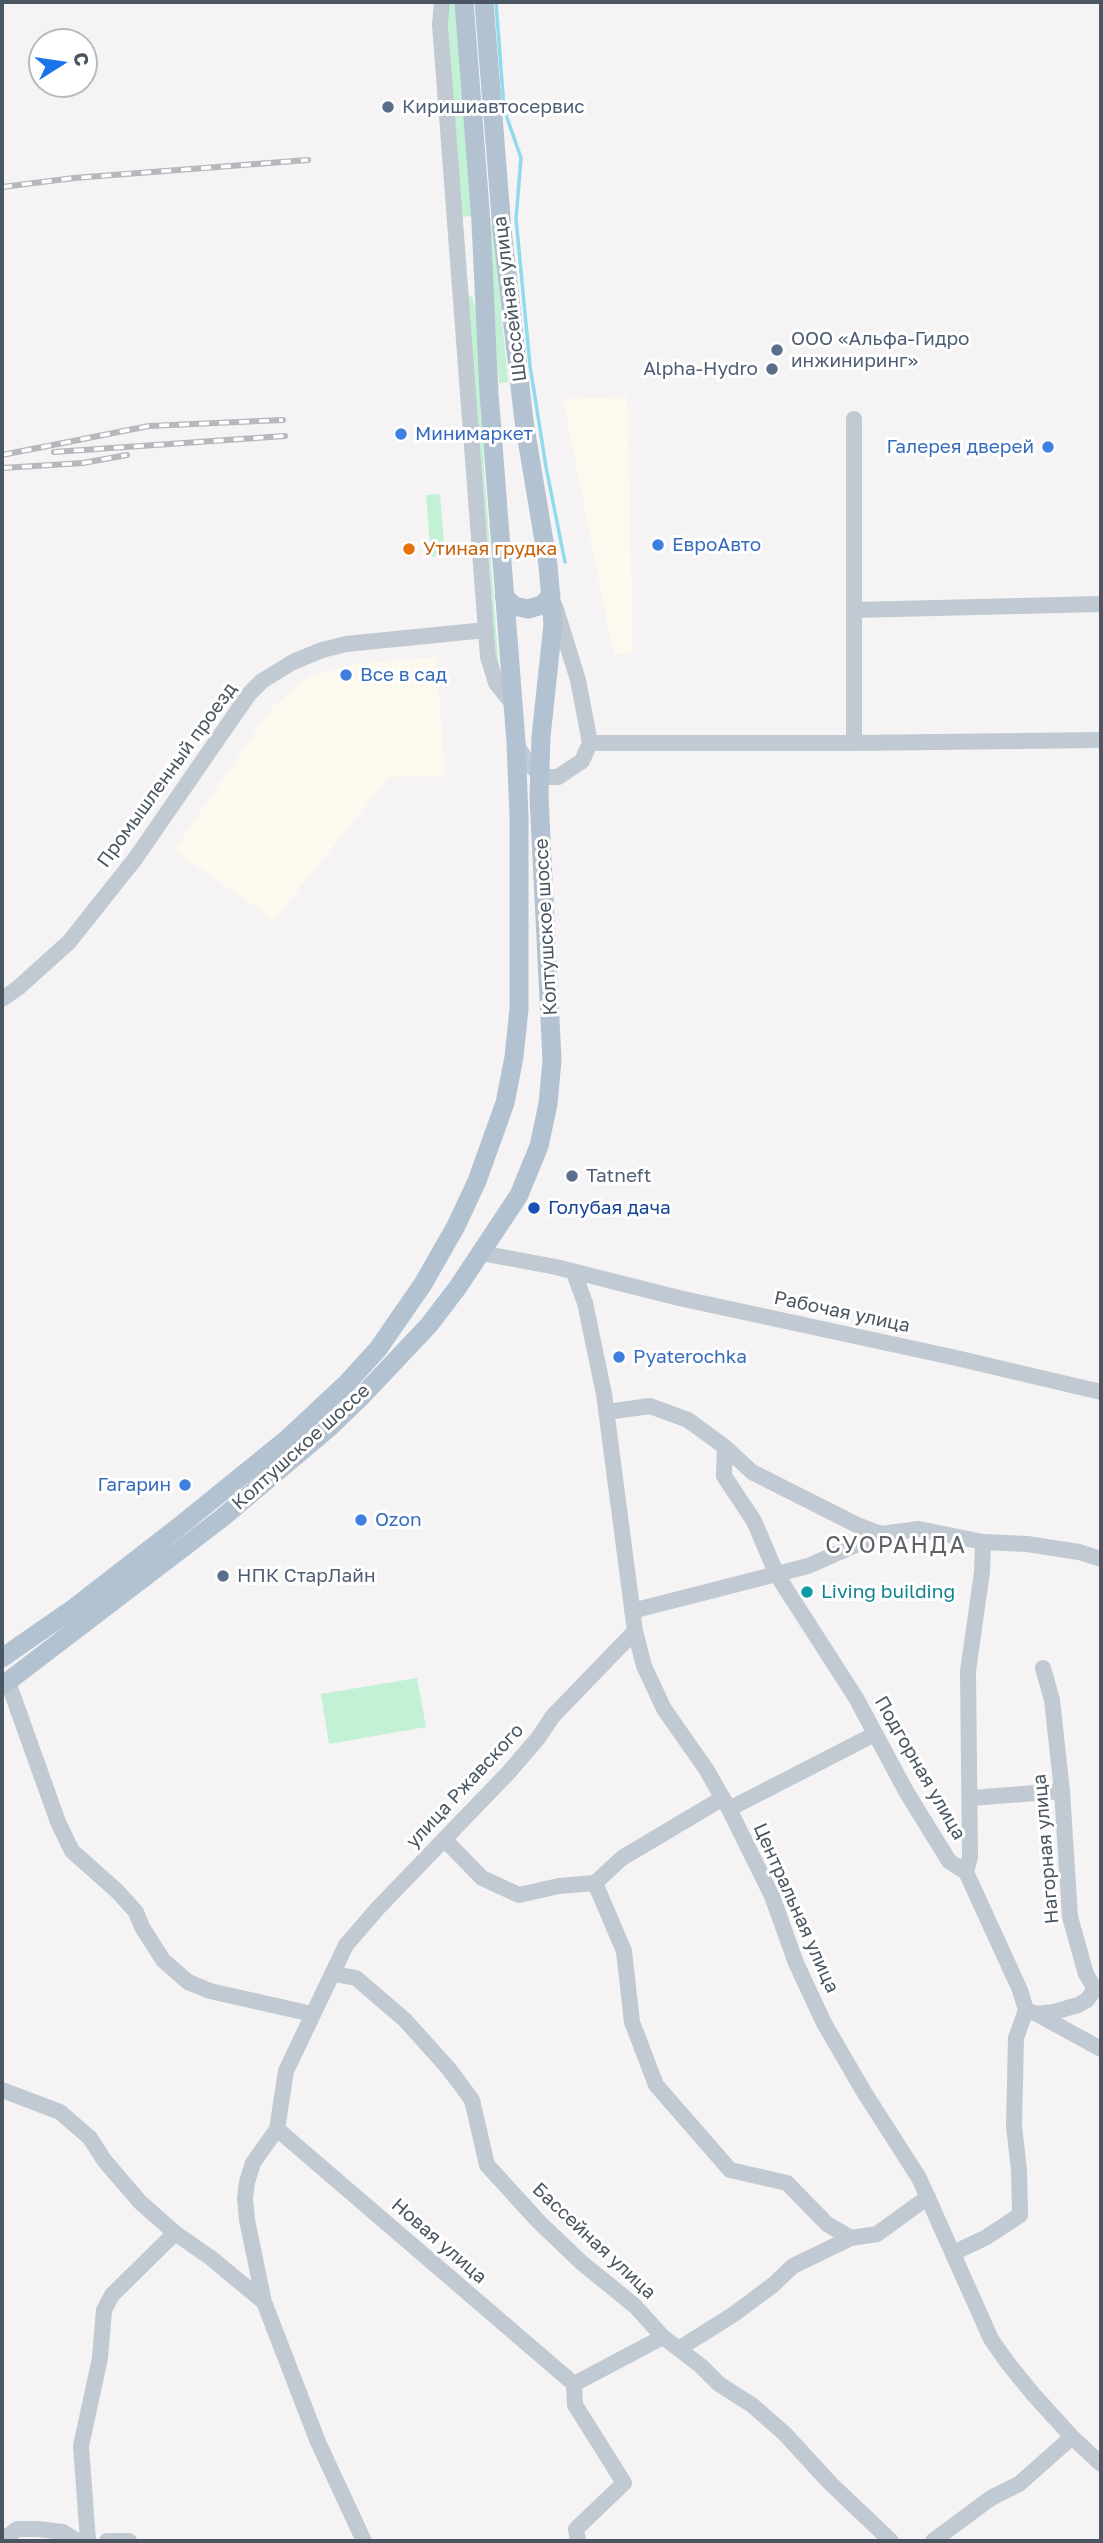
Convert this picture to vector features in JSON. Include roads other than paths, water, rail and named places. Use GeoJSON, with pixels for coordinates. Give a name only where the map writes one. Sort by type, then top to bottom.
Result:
{"type":"FeatureCollection","features":[{"type":"Feature","properties":{"kind":"main road","name":"Шоссейная улица"},"geometry":{"type":"LineString","coordinates":[[464,2],[481,222],[489,393],[504,596]]}},
{"type":"Feature","properties":{"kind":"main road","name":"Шоссейная улица"},"geometry":{"type":"LineString","coordinates":[[484,2],[502,230],[524,421],[551,595]]}},
{"type":"Feature","properties":{"kind":"main road"},"geometry":{"type":"LineString","coordinates":[[504,596],[514,606],[528,609],[541,605],[551,595]]}},
{"type":"Feature","properties":{"kind":"main road","name":"Колтушское шоссе"},"geometry":{"type":"LineString","coordinates":[[5,1684],[222,1517],[330,1427],[429,1325],[519,1195],[539,1146],[549,1096],[552,1060],[540,775],[541,737],[553,643],[551,595]]}},
{"type":"Feature","properties":{"kind":"main road","name":"Колтушское шоссе"},"geometry":{"type":"LineString","coordinates":[[2,1658],[74,1608],[286,1440],[347,1383],[377,1349],[430,1272],[467,1203],[493,1142],[505,1103],[514,1057],[519,1009],[520,840],[516,742],[504,596]]}},
{"type":"Feature","properties":{"kind":"street"},"geometry":{"type":"LineString","coordinates":[[442,2],[440,24],[486,630],[491,671],[496,683],[512,703]]}},
{"type":"Feature","properties":{"kind":"street"},"geometry":{"type":"LineString","coordinates":[[854,419],[854,743]]}},
{"type":"Feature","properties":{"kind":"street"},"geometry":{"type":"LineString","coordinates":[[540,775],[558,776],[569,770],[582,761],[590,743],[571,656],[551,595]]}},
{"type":"Feature","properties":{"kind":"street"},"geometry":{"type":"LineString","coordinates":[[854,610],[1101,604]]}},
{"type":"Feature","properties":{"kind":"street","name":"Промышленный проезд"},"geometry":{"type":"LineString","coordinates":[[2,999],[69,942],[135,859],[248,694],[262,681],[293,662],[346,644],[486,630]]}},
{"type":"Feature","properties":{"kind":"street"},"geometry":{"type":"LineString","coordinates":[[590,743],[1101,740]]}},
{"type":"Feature","properties":{"kind":"street","name":"Колтушское шоссе"},"geometry":{"type":"LineString","coordinates":[[516,742],[526,760],[540,775]]}},
{"type":"Feature","properties":{"kind":"street","name":"Рабочая улица"},"geometry":{"type":"LineString","coordinates":[[481,1253],[1101,1392]]}},
{"type":"Feature","properties":{"kind":"street","name":"Центральная улица"},"geometry":{"type":"LineString","coordinates":[[574,1273],[585,1303],[607,1412],[632,1611],[643,1666],[664,1709],[691,1746],[726,1804],[772,1896],[796,1963],[824,2023],[858,2082],[903,2150],[928,2197],[979,2316],[1007,2362],[1072,2437],[1101,2464]]}},
{"type":"Feature","properties":{"kind":"street"},"geometry":{"type":"LineString","coordinates":[[607,1412],[650,1406],[688,1420],[725,1447],[752,1472],[857,1525],[881,1534]]}},
{"type":"Feature","properties":{"kind":"street","name":"Подгорная улица"},"geometry":{"type":"LineString","coordinates":[[725,1447],[724,1476],[754,1521],[777,1575],[823,1644],[907,1793],[950,1861],[966,1872],[1031,2012]]}},
{"type":"Feature","properties":{"kind":"street"},"geometry":{"type":"LineString","coordinates":[[632,1611],[808,1566],[881,1534],[919,1529],[983,1542],[1027,1544],[1079,1552],[1101,1559]]}},
{"type":"Feature","properties":{"kind":"street"},"geometry":{"type":"LineString","coordinates":[[966,1872],[970,1857],[971,1798],[968,1671],[982,1572],[983,1542]]}},
{"type":"Feature","properties":{"kind":"street","name":"улица Ржавского"},"geometry":{"type":"LineString","coordinates":[[277,2129],[286,2071],[346,1945],[529,1749],[552,1717],[635,1631]]}},
{"type":"Feature","properties":{"kind":"street","name":"Нагорная улица"},"geometry":{"type":"LineString","coordinates":[[1031,2012],[1054,2012],[1078,2005],[1098,1988],[1086,1974],[1070,1917],[1062,1791],[1052,1700],[1043,1668]]}},
{"type":"Feature","properties":{"kind":"street"},"geometry":{"type":"LineString","coordinates":[[5,1684],[58,1822],[72,1851],[136,1912],[142,1927],[163,1960],[188,1982],[210,1991],[312,2014]]}},
{"type":"Feature","properties":{"kind":"street"},"geometry":{"type":"LineString","coordinates":[[445,1840],[482,1878],[519,1895],[559,1886],[596,1883],[622,1858],[726,1804],[875,1734]]}},
{"type":"Feature","properties":{"kind":"street"},"geometry":{"type":"LineString","coordinates":[[971,1798],[1062,1791]]}},
{"type":"Feature","properties":{"kind":"street"},"geometry":{"type":"LineString","coordinates":[[596,1883],[624,1951],[632,2022],[656,2085],[730,2170],[788,2183],[827,2224],[851,2238]]}},
{"type":"Feature","properties":{"kind":"street","name":"Бассейная улица"},"geometry":{"type":"LineString","coordinates":[[334,1974],[356,1978],[405,2020],[449,2069],[472,2099],[487,2165],[539,2222],[582,2263],[635,2306],[663,2337],[680,2348],[719,2384],[752,2405],[785,2434],[830,2483],[891,2541]]}},
{"type":"Feature","properties":{"kind":"street"},"geometry":{"type":"LineString","coordinates":[[953,2253],[985,2238],[1020,2216],[1014,2126],[1016,2038],[1031,2012],[1101,2049]]}},
{"type":"Feature","properties":{"kind":"street"},"geometry":{"type":"LineString","coordinates":[[2,2090],[60,2112],[90,2138],[104,2160],[140,2202],[175,2233],[233,2275],[264,2302]]}},
{"type":"Feature","properties":{"kind":"street"},"geometry":{"type":"LineString","coordinates":[[277,2129],[253,2163],[245,2198],[264,2302],[318,2442],[364,2541]]}},
{"type":"Feature","properties":{"kind":"street","name":"Новая улица"},"geometry":{"type":"LineString","coordinates":[[277,2129],[574,2384]]}},
{"type":"Feature","properties":{"kind":"street"},"geometry":{"type":"LineString","coordinates":[[680,2348],[734,2314],[773,2285],[793,2266],[851,2238],[877,2234],[928,2197]]}},
{"type":"Feature","properties":{"kind":"street"},"geometry":{"type":"LineString","coordinates":[[88,2541],[81,2446],[100,2358],[104,2310],[111,2295],[175,2233]]}},
{"type":"Feature","properties":{"kind":"street"},"geometry":{"type":"LineString","coordinates":[[579,2541],[576,2529],[624,2483],[575,2405],[574,2384],[663,2337]]}},
{"type":"Feature","properties":{"kind":"street"},"geometry":{"type":"LineString","coordinates":[[933,2541],[991,2498],[1019,2484],[1072,2437]]}},
{"type":"Feature","properties":{"kind":"street"},"geometry":{"type":"LineString","coordinates":[[2,2541],[17,2529],[63,2532],[77,2541]]}},
{"type":"Feature","properties":{"kind":"street"},"geometry":{"type":"LineString","coordinates":[[107,2541],[130,2541]]}},
{"type":"Feature","properties":{"kind":"waterway"},"geometry":{"type":"LineString","coordinates":[[496,2],[504,109],[521,158],[516,219],[530,366],[565,562]]}},
{"type":"Feature","properties":{"kind":"railway"},"geometry":{"type":"LineString","coordinates":[[2,187],[74,178],[308,160]]}},
{"type":"Feature","properties":{"kind":"railway"},"geometry":{"type":"LineString","coordinates":[[2,455],[149,426],[283,420]]}},
{"type":"Feature","properties":{"kind":"railway"},"geometry":{"type":"LineString","coordinates":[[54,452],[285,436]]}},
{"type":"Feature","properties":{"kind":"railway"},"geometry":{"type":"LineString","coordinates":[[2,468],[83,463],[127,455]]}},
{"type":"Feature","properties":{"kind":"place","name":"Киришиавтосервис"},"geometry":{"type":"Point","coordinates":[388,107]}},
{"type":"Feature","properties":{"kind":"place","name":"ООО «Альфа-Гидро инжиниринг»"},"geometry":{"type":"Point","coordinates":[777,350]}},
{"type":"Feature","properties":{"kind":"place","name":"Alpha-Hydro"},"geometry":{"type":"Point","coordinates":[772,369]}},
{"type":"Feature","properties":{"kind":"place","name":"Минимаркет"},"geometry":{"type":"Point","coordinates":[401,434]}},
{"type":"Feature","properties":{"kind":"place","name":"Галерея дверей"},"geometry":{"type":"Point","coordinates":[1048,447]}},
{"type":"Feature","properties":{"kind":"place","name":"ЕвроАвто"},"geometry":{"type":"Point","coordinates":[658,545]}},
{"type":"Feature","properties":{"kind":"place","name":"Утиная грудка"},"geometry":{"type":"Point","coordinates":[409,549]}},
{"type":"Feature","properties":{"kind":"place","name":"Все в сад"},"geometry":{"type":"Point","coordinates":[346,675]}},
{"type":"Feature","properties":{"kind":"place","name":"Tatneft"},"geometry":{"type":"Point","coordinates":[572,1176]}},
{"type":"Feature","properties":{"kind":"place","name":"Голубая дача"},"geometry":{"type":"Point","coordinates":[534,1208]}},
{"type":"Feature","properties":{"kind":"place","name":"Pyaterochka"},"geometry":{"type":"Point","coordinates":[619,1357]}},
{"type":"Feature","properties":{"kind":"place","name":"Гагарин"},"geometry":{"type":"Point","coordinates":[185,1485]}},
{"type":"Feature","properties":{"kind":"place","name":"Ozon"},"geometry":{"type":"Point","coordinates":[361,1520]}},
{"type":"Feature","properties":{"kind":"place","name":"НПК СтарЛайн"},"geometry":{"type":"Point","coordinates":[223,1576]}},
{"type":"Feature","properties":{"kind":"place","name":"Living building"},"geometry":{"type":"Point","coordinates":[807,1592]}},
{"type":"Feature","properties":{"kind":"district","name":"СУОРАНДА"},"geometry":{"type":"Point","coordinates":[896,1546]}}]}
